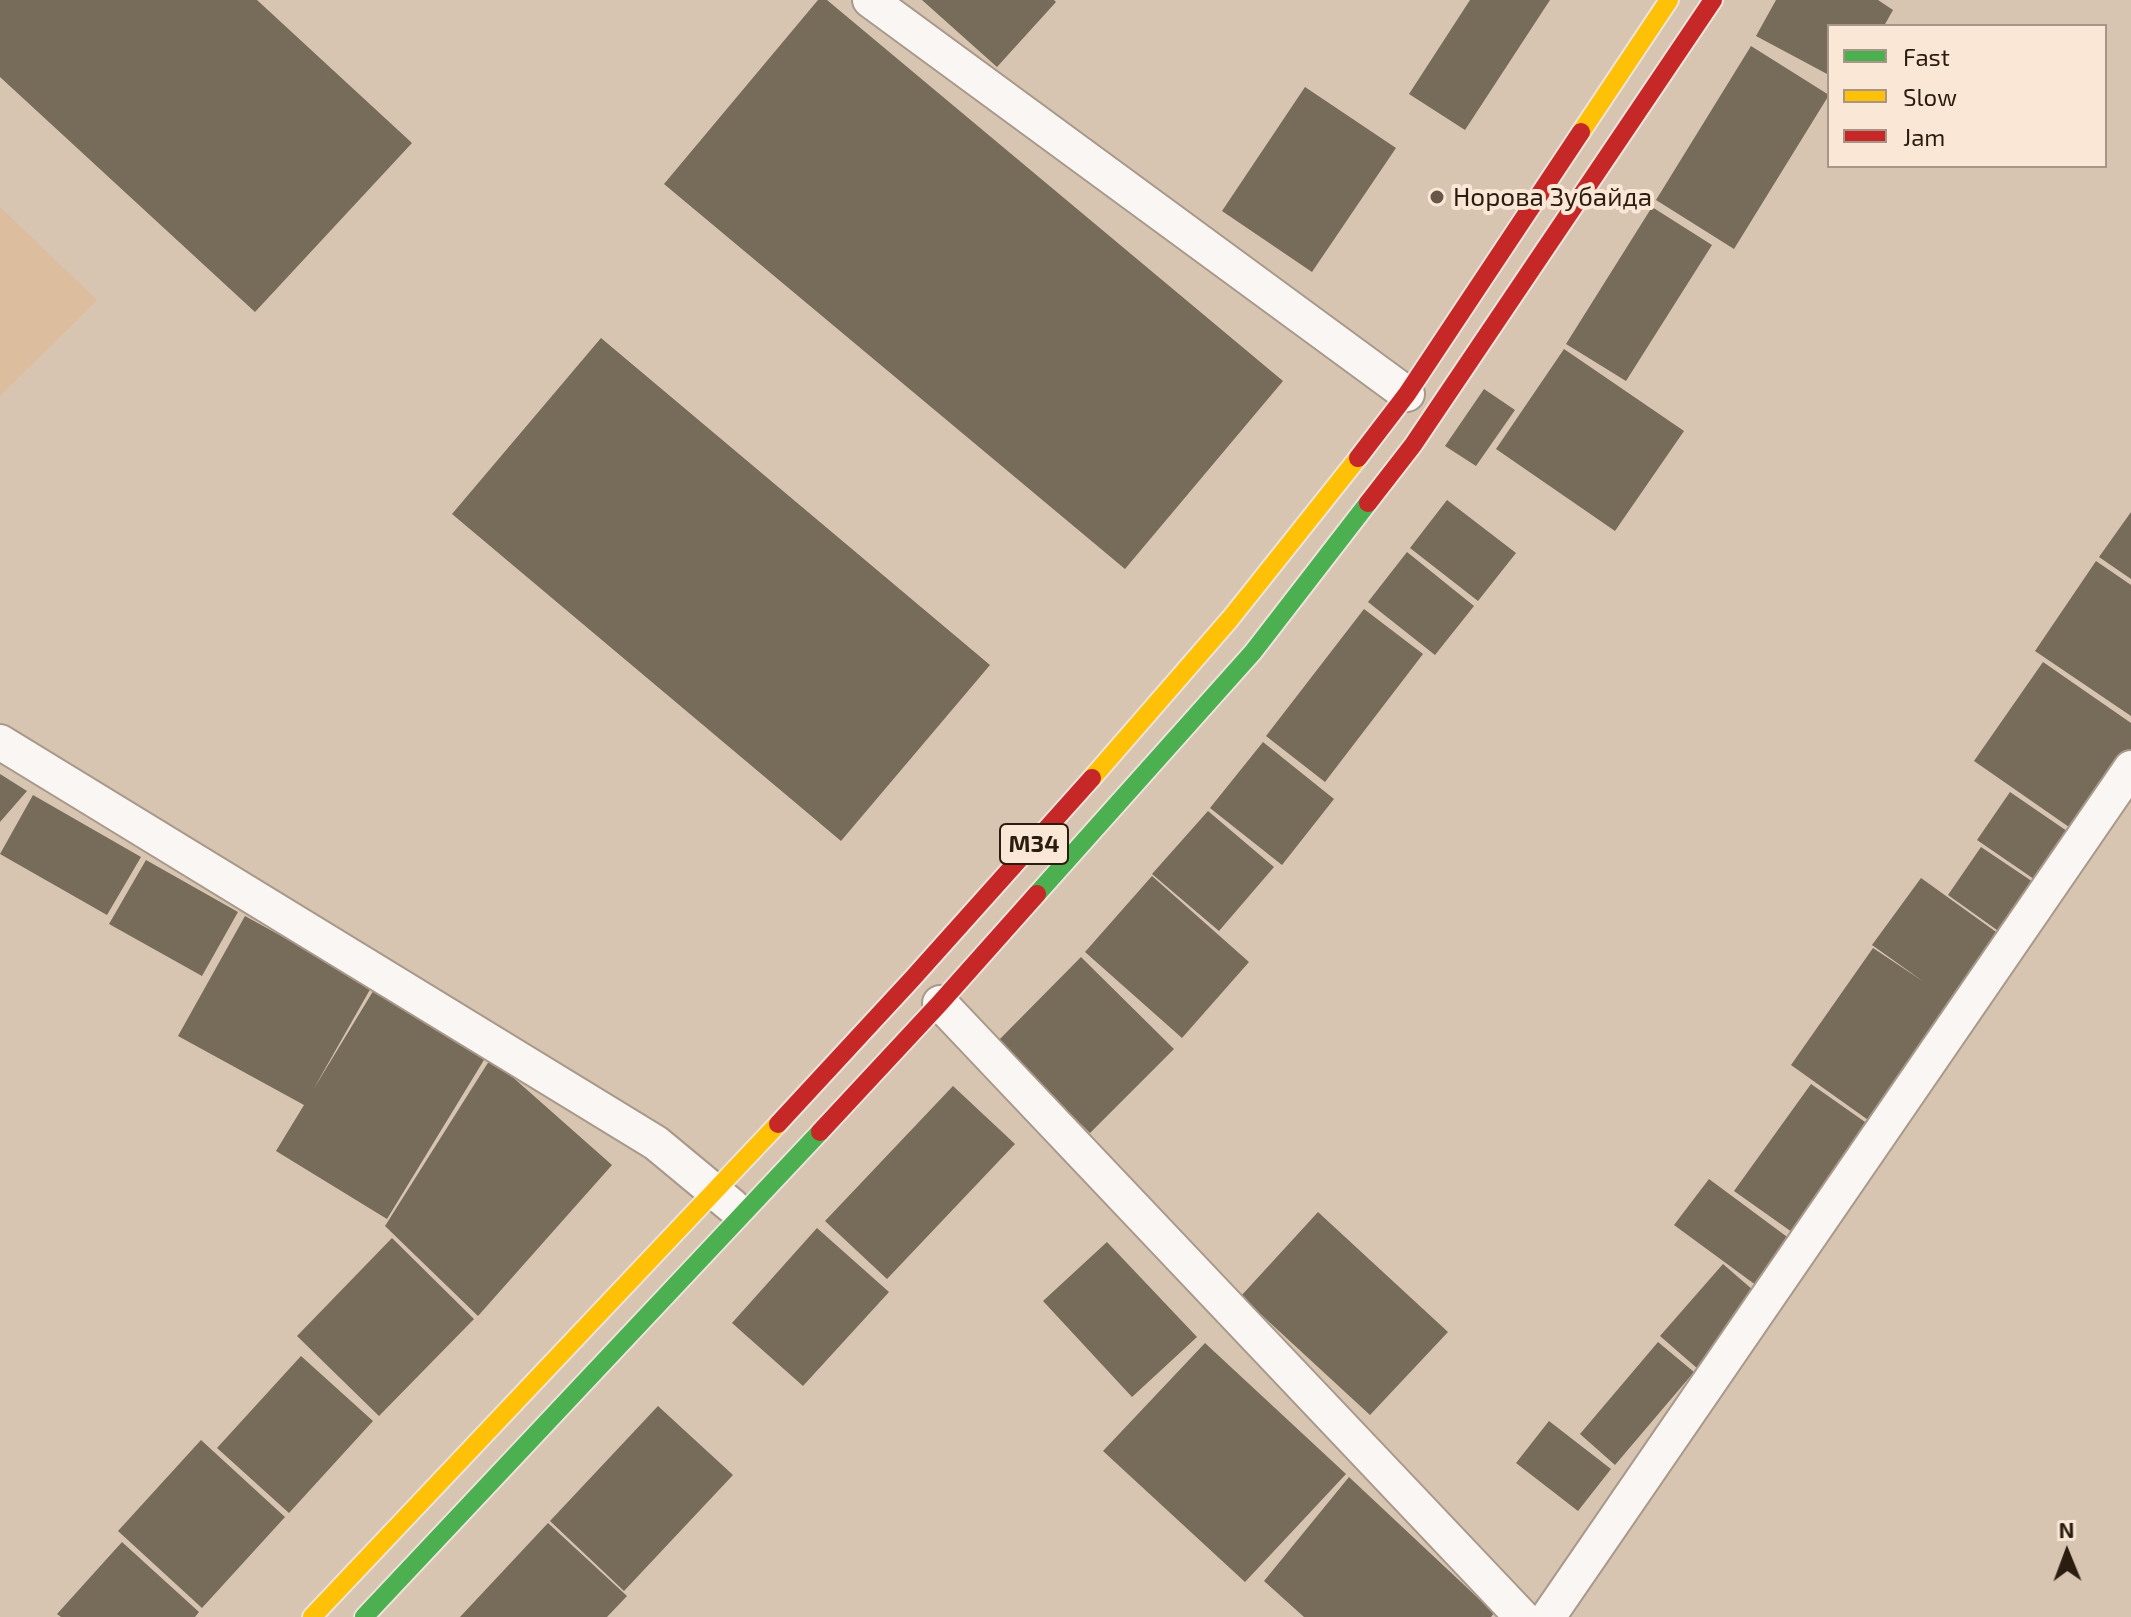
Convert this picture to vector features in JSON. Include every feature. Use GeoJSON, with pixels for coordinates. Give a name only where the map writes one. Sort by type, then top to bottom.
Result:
{"type":"FeatureCollection","features":[{"type":"Feature","properties":{"kind":"main road","name":"M34"},"geometry":{"type":"LineString","coordinates":[[312,1617],[715,1191],[1030,848],[1230,619],[1407,394],[1669,0]]}},
{"type":"Feature","properties":{"kind":"main road","name":"M34"},"geometry":{"type":"LineString","coordinates":[[364,1617],[940,1003],[1253,652],[1413,445],[1713,0]]}},
{"type":"Feature","properties":{"kind":"street"},"geometry":{"type":"LineString","coordinates":[[870,0],[1407,394]]}},
{"type":"Feature","properties":{"kind":"street"},"geometry":{"type":"LineString","coordinates":[[0,742],[656,1143],[743,1215]]}},
{"type":"Feature","properties":{"kind":"street"},"geometry":{"type":"LineString","coordinates":[[1548,1617],[2131,768]]}},
{"type":"Feature","properties":{"kind":"street"},"geometry":{"type":"LineString","coordinates":[[940,1003],[1522,1617]]}},
{"type":"Feature","properties":{"kind":"shaded area"},"geometry":{"type":"Polygon","coordinates":[[[0,207],[97,300],[0,396],[0,207]]]}},
{"type":"Feature","properties":{"kind":"building"},"geometry":{"type":"Polygon","coordinates":[[[0,0],[257,0],[412,143],[255,312],[0,77],[0,0]]]}},
{"type":"Feature","properties":{"kind":"building"},"geometry":{"type":"Polygon","coordinates":[[[818,0],[827,0],[1283,381],[1125,569],[664,184],[818,0]]]}},
{"type":"Feature","properties":{"kind":"building"},"geometry":{"type":"Polygon","coordinates":[[[922,0],[1054,0],[1056,2],[997,67],[922,0]]]}},
{"type":"Feature","properties":{"kind":"building"},"geometry":{"type":"Polygon","coordinates":[[[1470,0],[1550,0],[1465,130],[1409,94],[1470,0]]]}},
{"type":"Feature","properties":{"kind":"building"},"geometry":{"type":"Polygon","coordinates":[[[1776,0],[1878,0],[1893,10],[1885,24],[1827,24],[1827,74],[1756,36],[1776,0]]]}},
{"type":"Feature","properties":{"kind":"building"},"geometry":{"type":"Polygon","coordinates":[[[1751,46],[1827,94],[1734,249],[1656,200],[1751,46]]]}},
{"type":"Feature","properties":{"kind":"building"},"geometry":{"type":"Polygon","coordinates":[[[1305,87],[1396,148],[1312,272],[1222,211],[1305,87]]]}},
{"type":"Feature","properties":{"kind":"building"},"geometry":{"type":"Polygon","coordinates":[[[1652,207],[1712,245],[1626,381],[1566,344],[1652,207]]]}},
{"type":"Feature","properties":{"kind":"building"},"geometry":{"type":"Polygon","coordinates":[[[601,338],[990,665],[841,841],[452,514],[601,338]]]}},
{"type":"Feature","properties":{"kind":"building"},"geometry":{"type":"Polygon","coordinates":[[[1564,349],[1684,431],[1615,531],[1496,449],[1564,349]]]}},
{"type":"Feature","properties":{"kind":"building"},"geometry":{"type":"Polygon","coordinates":[[[1484,389],[1515,410],[1476,466],[1445,446],[1484,389]]]}},
{"type":"Feature","properties":{"kind":"building"},"geometry":{"type":"Polygon","coordinates":[[[1447,500],[1516,553],[1478,601],[1410,548],[1447,500]]]}},
{"type":"Feature","properties":{"kind":"building"},"geometry":{"type":"Polygon","coordinates":[[[2131,512],[2131,579],[2099,557],[2131,512]]]}},
{"type":"Feature","properties":{"kind":"building"},"geometry":{"type":"Polygon","coordinates":[[[1407,552],[1474,606],[1435,655],[1368,602],[1407,552]]]}},
{"type":"Feature","properties":{"kind":"building"},"geometry":{"type":"Polygon","coordinates":[[[2096,561],[2131,585],[2131,716],[2035,651],[2096,561]]]}},
{"type":"Feature","properties":{"kind":"building"},"geometry":{"type":"Polygon","coordinates":[[[1364,609],[1423,654],[1325,782],[1266,736],[1364,609]]]}},
{"type":"Feature","properties":{"kind":"building"},"geometry":{"type":"Polygon","coordinates":[[[2043,662],[2131,723],[2131,765],[2082,836],[1974,761],[2043,662]]]}},
{"type":"Feature","properties":{"kind":"building"},"geometry":{"type":"Polygon","coordinates":[[[1263,742],[1334,799],[1282,865],[1210,808],[1263,742]]]}},
{"type":"Feature","properties":{"kind":"building"},"geometry":{"type":"Polygon","coordinates":[[[0,774],[27,791],[0,822],[0,774]]]}},
{"type":"Feature","properties":{"kind":"building"},"geometry":{"type":"Polygon","coordinates":[[[2010,792],[2080,840],[2047,888],[1977,840],[2010,792]]]}},
{"type":"Feature","properties":{"kind":"building"},"geometry":{"type":"Polygon","coordinates":[[[33,795],[141,857],[107,915],[0,854],[33,795]]]}},
{"type":"Feature","properties":{"kind":"building"},"geometry":{"type":"Polygon","coordinates":[[[1208,811],[1274,867],[1219,931],[1152,874],[1208,811]]]}},
{"type":"Feature","properties":{"kind":"building"},"geometry":{"type":"Polygon","coordinates":[[[1981,847],[2045,890],[2011,940],[1948,895],[1981,847]]]}},
{"type":"Feature","properties":{"kind":"building"},"geometry":{"type":"Polygon","coordinates":[[[146,860],[238,912],[202,976],[109,924],[146,860]]]}},
{"type":"Feature","properties":{"kind":"building"},"geometry":{"type":"Polygon","coordinates":[[[1152,876],[1249,962],[1182,1038],[1085,952],[1152,876]]]}},
{"type":"Feature","properties":{"kind":"building"},"geometry":{"type":"Polygon","coordinates":[[[1921,878],[2010,942],[1878,1127],[1791,1065],[1873,948],[1924,982],[1872,945],[1921,878]]]}},
{"type":"Feature","properties":{"kind":"building"},"geometry":{"type":"Polygon","coordinates":[[[245,916],[372,986],[313,1090],[375,988],[487,1055],[387,1219],[276,1151],[304,1105],[178,1036],[245,916]]]}},
{"type":"Feature","properties":{"kind":"building"},"geometry":{"type":"Polygon","coordinates":[[[1081,957],[1174,1049],[1090,1133],[997,1042],[1081,957]]]}},
{"type":"Feature","properties":{"kind":"building"},"geometry":{"type":"Polygon","coordinates":[[[491,1058],[612,1165],[478,1316],[385,1226],[491,1058]]]}},
{"type":"Feature","properties":{"kind":"building"},"geometry":{"type":"Polygon","coordinates":[[[1811,1084],[1875,1129],[1799,1237],[1734,1191],[1811,1084]]]}},
{"type":"Feature","properties":{"kind":"building"},"geometry":{"type":"Polygon","coordinates":[[[953,1086],[1015,1144],[887,1279],[825,1221],[953,1086]]]}},
{"type":"Feature","properties":{"kind":"building"},"geometry":{"type":"Polygon","coordinates":[[[1709,1179],[1798,1245],[1764,1291],[1674,1225],[1709,1179]]]}},
{"type":"Feature","properties":{"kind":"building"},"geometry":{"type":"Polygon","coordinates":[[[1318,1212],[1448,1332],[1370,1415],[1241,1296],[1318,1212]]]}},
{"type":"Feature","properties":{"kind":"building"},"geometry":{"type":"Polygon","coordinates":[[[817,1228],[889,1292],[803,1386],[732,1323],[817,1228]]]}},
{"type":"Feature","properties":{"kind":"building"},"geometry":{"type":"Polygon","coordinates":[[[392,1238],[474,1319],[379,1416],[297,1336],[392,1238]]]}},
{"type":"Feature","properties":{"kind":"building"},"geometry":{"type":"Polygon","coordinates":[[[1107,1242],[1197,1337],[1132,1397],[1043,1301],[1107,1242]]]}},
{"type":"Feature","properties":{"kind":"building"},"geometry":{"type":"Polygon","coordinates":[[[1723,1264],[1761,1297],[1698,1369],[1660,1336],[1723,1264]]]}},
{"type":"Feature","properties":{"kind":"building"},"geometry":{"type":"Polygon","coordinates":[[[1658,1342],[1694,1372],[1615,1465],[1580,1434],[1658,1342]]]}},
{"type":"Feature","properties":{"kind":"building"},"geometry":{"type":"Polygon","coordinates":[[[1205,1343],[1346,1474],[1245,1582],[1103,1451],[1205,1343]]]}},
{"type":"Feature","properties":{"kind":"building"},"geometry":{"type":"Polygon","coordinates":[[[301,1356],[373,1421],[289,1513],[217,1448],[301,1356]]]}},
{"type":"Feature","properties":{"kind":"building"},"geometry":{"type":"Polygon","coordinates":[[[658,1406],[733,1475],[624,1591],[550,1521],[658,1406]]]}},
{"type":"Feature","properties":{"kind":"building"},"geometry":{"type":"Polygon","coordinates":[[[1549,1421],[1611,1469],[1578,1511],[1516,1463],[1549,1421]]]}},
{"type":"Feature","properties":{"kind":"building"},"geometry":{"type":"Polygon","coordinates":[[[201,1440],[285,1517],[202,1608],[118,1531],[201,1440]]]}},
{"type":"Feature","properties":{"kind":"building"},"geometry":{"type":"Polygon","coordinates":[[[1349,1477],[1494,1613],[1491,1617],[1304,1617],[1264,1581],[1349,1477]]]}},
{"type":"Feature","properties":{"kind":"building"},"geometry":{"type":"Polygon","coordinates":[[[548,1523],[627,1596],[607,1617],[460,1617],[548,1523]]]}},
{"type":"Feature","properties":{"kind":"building"},"geometry":{"type":"Polygon","coordinates":[[[122,1542],[199,1612],[195,1617],[61,1617],[57,1614],[122,1542]]]}},
{"type":"Feature","properties":{"kind":"traffic: fast"},"geometry":{"type":"LineString","coordinates":[[1037,894],[1253,652],[1368,503]]}},
{"type":"Feature","properties":{"kind":"traffic: fast"},"geometry":{"type":"LineString","coordinates":[[364,1617],[820,1132]]}},
{"type":"Feature","properties":{"kind":"traffic: slow"},"geometry":{"type":"LineString","coordinates":[[1581,132],[1669,0]]}},
{"type":"Feature","properties":{"kind":"traffic: slow"},"geometry":{"type":"LineString","coordinates":[[1092,778],[1230,619],[1358,458]]}},
{"type":"Feature","properties":{"kind":"traffic: slow"},"geometry":{"type":"LineString","coordinates":[[312,1617],[778,1124]]}},
{"type":"Feature","properties":{"kind":"traffic: jam"},"geometry":{"type":"LineString","coordinates":[[1368,503],[1413,445],[1713,0]]}},
{"type":"Feature","properties":{"kind":"traffic: jam"},"geometry":{"type":"LineString","coordinates":[[1358,458],[1407,394],[1581,132]]}},
{"type":"Feature","properties":{"kind":"traffic: jam"},"geometry":{"type":"LineString","coordinates":[[778,1124],[1092,778]]}},
{"type":"Feature","properties":{"kind":"traffic: jam"},"geometry":{"type":"LineString","coordinates":[[820,1132],[1037,894]]}},
{"type":"Feature","properties":{"kind":"place","name":"Норова Зубайда"},"geometry":{"type":"Point","coordinates":[1437,197]}}]}
